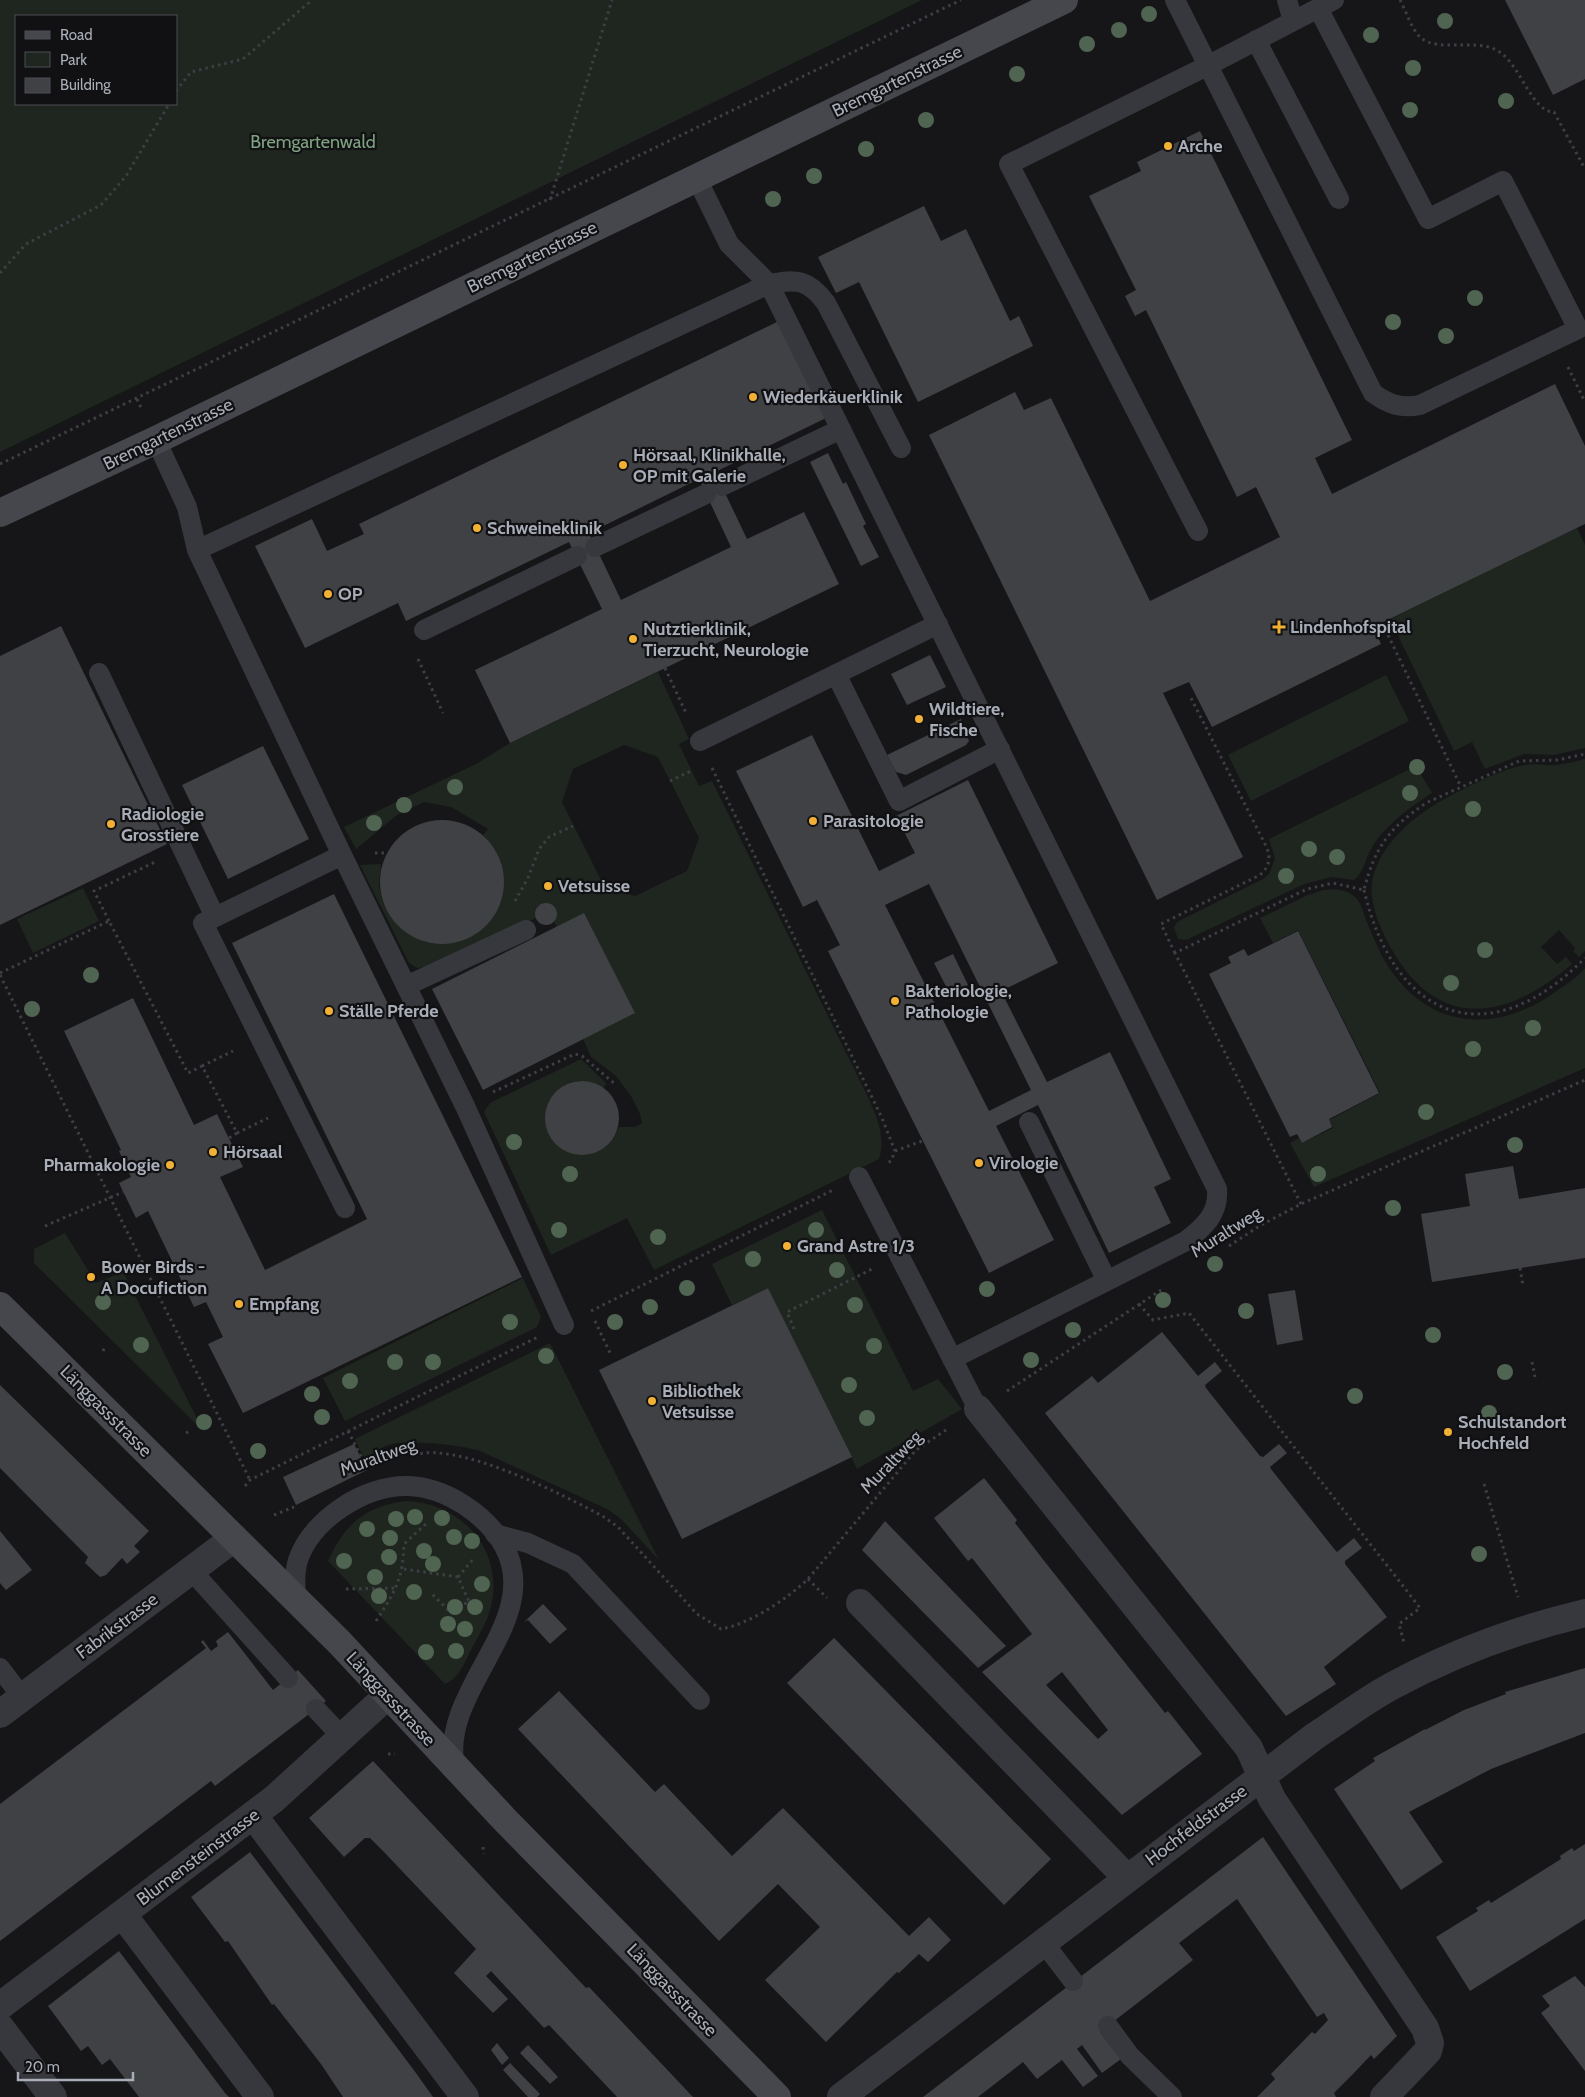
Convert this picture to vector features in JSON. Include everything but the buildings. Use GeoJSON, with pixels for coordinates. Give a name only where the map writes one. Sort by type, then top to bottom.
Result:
{"type":"FeatureCollection","features":[{"type":"Feature","properties":{"kind":"main road","name":"Bremgartenstrasse"},"geometry":{"type":"LineString","coordinates":[[0,513],[156,440],[1064,0]]}},
{"type":"Feature","properties":{"kind":"main road","name":"Länggassstrasse"},"geometry":{"type":"LineString","coordinates":[[0,1306],[340,1643],[387,1696],[455,1767],[777,2097]]}},
{"type":"Feature","properties":{"kind":"street"},"geometry":{"type":"LineString","coordinates":[[978,1409],[1249,1748],[1260,1777],[1272,1799],[1429,2036],[1430,2044],[1423,2058],[1384,2097]]}},
{"type":"Feature","properties":{"kind":"street","name":"Fabrikstrasse"},"geometry":{"type":"LineString","coordinates":[[0,1714],[234,1538]]}},
{"type":"Feature","properties":{"kind":"street"},"geometry":{"type":"LineString","coordinates":[[860,1603],[1127,1878]]}},
{"type":"Feature","properties":{"kind":"street","name":"Hochfeldstrasse"},"geometry":{"type":"LineString","coordinates":[[840,2097],[1315,1736],[1392,1686],[1492,1641],[1533,1626],[1585,1613]]}},
{"type":"Feature","properties":{"kind":"street","name":"Blumensteinstrasse"},"geometry":{"type":"LineString","coordinates":[[0,2006],[253,1815],[387,1696]]}},
{"type":"Feature","properties":{"kind":"street"},"geometry":{"type":"LineString","coordinates":[[253,1815],[465,2097]]}},
{"type":"Feature","properties":{"kind":"street"},"geometry":{"type":"LineString","coordinates":[[123,1915],[260,2097]]}},
{"type":"Feature","properties":{"kind":"street"},"geometry":{"type":"LineString","coordinates":[[0,2027],[53,2097]]}},
{"type":"Feature","properties":{"kind":"lane"},"geometry":{"type":"LineString","coordinates":[[1175,0],[1209,65],[1374,393],[1395,406],[1409,407],[1420,405],[1578,329],[1503,181],[1428,219],[1326,4],[1209,65],[1009,164],[1198,531]]}},
{"type":"Feature","properties":{"kind":"lane"},"geometry":{"type":"LineString","coordinates":[[1287,0],[1292,21]]}},
{"type":"Feature","properties":{"kind":"lane"},"geometry":{"type":"LineString","coordinates":[[1256,40],[1339,199]]}},
{"type":"Feature","properties":{"kind":"lane"},"geometry":{"type":"LineString","coordinates":[[696,177],[729,244],[769,284],[1217,1189],[1214,1212],[1200,1230],[1186,1241],[952,1359]]}},
{"type":"Feature","properties":{"kind":"lane"},"geometry":{"type":"LineString","coordinates":[[197,550],[769,284],[791,280],[810,286],[818,292],[826,303],[901,448]]}},
{"type":"Feature","properties":{"kind":"lane"},"geometry":{"type":"LineString","coordinates":[[595,547],[841,429]]}},
{"type":"Feature","properties":{"kind":"lane"},"geometry":{"type":"LineString","coordinates":[[156,440],[187,507],[197,550],[342,855],[465,1106],[564,1325]]}},
{"type":"Feature","properties":{"kind":"lane"},"geometry":{"type":"LineString","coordinates":[[424,630],[577,556]]}},
{"type":"Feature","properties":{"kind":"lane"},"geometry":{"type":"LineString","coordinates":[[700,740],[938,624]]}},
{"type":"Feature","properties":{"kind":"lane"},"geometry":{"type":"LineString","coordinates":[[99,672],[215,917]]}},
{"type":"Feature","properties":{"kind":"lane"},"geometry":{"type":"LineString","coordinates":[[836,674],[899,800],[1000,749]]}},
{"type":"Feature","properties":{"kind":"lane"},"geometry":{"type":"LineString","coordinates":[[342,855],[203,923],[346,1208]]}},
{"type":"Feature","properties":{"kind":"lane"},"geometry":{"type":"LineString","coordinates":[[406,986],[526,930]]}},
{"type":"Feature","properties":{"kind":"lane"},"geometry":{"type":"LineString","coordinates":[[1028,1122],[1107,1281]]}},
{"type":"Feature","properties":{"kind":"lane"},"geometry":{"type":"LineString","coordinates":[[859,1177],[978,1409]]}},
{"type":"Feature","properties":{"kind":"lane"},"geometry":{"type":"LineString","coordinates":[[297,1601],[295,1582],[298,1561],[311,1536],[329,1515],[374,1493],[407,1486],[439,1493],[471,1510],[484,1521],[503,1546],[511,1563],[512,1601],[499,1636],[477,1675],[459,1718],[453,1738],[452,1754],[455,1767]]}},
{"type":"Feature","properties":{"kind":"lane"},"geometry":{"type":"LineString","coordinates":[[495,1534],[528,1543],[573,1564],[700,1700]]}},
{"type":"Feature","properties":{"kind":"lane"},"geometry":{"type":"LineString","coordinates":[[191,1570],[288,1678]]}},
{"type":"Feature","properties":{"kind":"lane"},"geometry":{"type":"LineString","coordinates":[[0,1668],[22,1698]]}},
{"type":"Feature","properties":{"kind":"lane"},"geometry":{"type":"LineString","coordinates":[[316,1709],[342,1737]]}},
{"type":"Feature","properties":{"kind":"lane"},"geometry":{"type":"LineString","coordinates":[[1043,1942],[1074,1982]]}},
{"type":"Feature","properties":{"kind":"lane"},"geometry":{"type":"LineString","coordinates":[[1108,2026],[1130,2056],[1172,2097]]}},
{"type":"Feature","properties":{"kind":"path"},"geometry":{"type":"LineString","coordinates":[[178,88],[191,72],[243,58],[312,0]]}},
{"type":"Feature","properties":{"kind":"path"},"geometry":{"type":"LineString","coordinates":[[550,200],[612,0]]}},
{"type":"Feature","properties":{"kind":"path"},"geometry":{"type":"LineString","coordinates":[[0,464],[962,0]]}},
{"type":"Feature","properties":{"kind":"path"},"geometry":{"type":"LineString","coordinates":[[1400,0],[1420,38],[1435,44],[1485,45],[1500,52],[1517,69],[1538,107],[1547,112],[1554,112],[1585,169]]}},
{"type":"Feature","properties":{"kind":"path"},"geometry":{"type":"LineString","coordinates":[[0,273],[26,244],[101,205],[126,176],[168,105]]}},
{"type":"Feature","properties":{"kind":"path"},"geometry":{"type":"LineString","coordinates":[[1555,340],[1585,402]]}},
{"type":"Feature","properties":{"kind":"path"},"geometry":{"type":"LineString","coordinates":[[1388,635],[1461,787]]}},
{"type":"Feature","properties":{"kind":"path"},"geometry":{"type":"LineString","coordinates":[[414,651],[444,713]]}},
{"type":"Feature","properties":{"kind":"path"},"geometry":{"type":"LineString","coordinates":[[664,668],[882,1118],[895,1151]]}},
{"type":"Feature","properties":{"kind":"path"},"geometry":{"type":"LineString","coordinates":[[1190,698],[1266,846],[1270,859],[1265,870],[1260,874],[1161,924],[1301,1204]]}},
{"type":"Feature","properties":{"kind":"path"},"geometry":{"type":"LineString","coordinates":[[1585,754],[1557,760],[1519,760],[1413,812],[1383,841],[1370,867],[1364,890],[1370,917],[1396,968],[1416,991],[1439,1006],[1454,1011],[1469,1015],[1485,1014],[1519,1007],[1544,993],[1585,958]]}},
{"type":"Feature","properties":{"kind":"path"},"geometry":{"type":"LineString","coordinates":[[506,940],[509,912],[528,878],[539,850],[548,838],[574,826]]}},
{"type":"Feature","properties":{"kind":"path"},"geometry":{"type":"LineString","coordinates":[[183,849],[94,891],[188,1073],[202,1066],[237,1133],[229,1138]]}},
{"type":"Feature","properties":{"kind":"path"},"geometry":{"type":"LineString","coordinates":[[1175,953],[1306,889],[1333,883],[1364,890]]}},
{"type":"Feature","properties":{"kind":"path"},"geometry":{"type":"LineString","coordinates":[[109,922],[0,974],[112,1197],[250,1480]]}},
{"type":"Feature","properties":{"kind":"path"},"geometry":{"type":"LineString","coordinates":[[465,1106],[575,1054],[582,1056],[615,1084]]}},
{"type":"Feature","properties":{"kind":"path","name":"Muraltweg"},"geometry":{"type":"LineString","coordinates":[[1228,1246],[1260,1225],[1301,1204],[1585,1080]]}},
{"type":"Feature","properties":{"kind":"path"},"geometry":{"type":"LineString","coordinates":[[611,1355],[590,1312],[890,1161],[895,1151],[922,1141]]}},
{"type":"Feature","properties":{"kind":"path"},"geometry":{"type":"LineString","coordinates":[[45,1226],[123,1192]]}},
{"type":"Feature","properties":{"kind":"path"},"geometry":{"type":"LineString","coordinates":[[794,1328],[786,1312],[899,1255]]}},
{"type":"Feature","properties":{"kind":"path"},"geometry":{"type":"LineString","coordinates":[[1520,1268],[1523,1286]]}},
{"type":"Feature","properties":{"kind":"path","name":"Muraltweg"},"geometry":{"type":"LineString","coordinates":[[412,1456],[428,1453],[452,1454],[478,1459],[604,1517],[618,1527],[697,1614],[721,1629],[732,1627],[789,1597],[808,1579],[916,1450],[1164,1289]]}},
{"type":"Feature","properties":{"kind":"path"},"geometry":{"type":"LineString","coordinates":[[1139,1304],[1153,1320],[1188,1313],[1405,1588],[1420,1608],[1399,1624],[1404,1643]]}},
{"type":"Feature","properties":{"kind":"path"},"geometry":{"type":"LineString","coordinates":[[244,1486],[250,1480],[564,1325]]}},
{"type":"Feature","properties":{"kind":"path"},"geometry":{"type":"LineString","coordinates":[[1532,1362],[1535,1377]]}},
{"type":"Feature","properties":{"kind":"path"},"geometry":{"type":"LineString","coordinates":[[348,1431],[369,1471]]}},
{"type":"Feature","properties":{"kind":"path"},"geometry":{"type":"LineString","coordinates":[[1484,1484],[1516,1590]]}},
{"type":"Feature","properties":{"kind":"path"},"geometry":{"type":"LineString","coordinates":[[274,1515],[296,1506]]}},
{"type":"Feature","properties":{"kind":"path"},"geometry":{"type":"LineString","coordinates":[[376,1621],[396,1588],[404,1569],[404,1544],[430,1520]]}},
{"type":"Feature","properties":{"kind":"path"},"geometry":{"type":"LineString","coordinates":[[404,1569],[458,1577],[469,1602],[448,1610],[430,1592]]}},
{"type":"Feature","properties":{"kind":"path"},"geometry":{"type":"LineString","coordinates":[[346,1589],[396,1588]]}},
{"type":"Feature","properties":{"kind":"path"},"geometry":{"type":"LineString","coordinates":[[388,1754],[395,1754]]}},
{"type":"Feature","properties":{"kind":"green space","name":"Bremgartenwald"},"geometry":{"type":"Polygon","coordinates":[[[0,0],[922,0],[0,452],[0,0]]]}},
{"type":"Feature","properties":{"kind":"green space"},"geometry":{"type":"Polygon","coordinates":[[[1577,528],[1585,545],[1585,748],[1554,755],[1524,754],[1485,769],[1472,742],[1454,751],[1390,619],[1577,528]]]}},
{"type":"Feature","properties":{"kind":"green space"},"geometry":{"type":"Polygon","coordinates":[[[658,672],[689,739],[679,744],[699,786],[712,781],[868,1097],[881,1135],[882,1143],[879,1159],[654,1270],[627,1218],[551,1255],[484,1112],[490,1103],[581,1059],[606,1083],[604,1088],[588,1082],[572,1082],[561,1088],[549,1103],[546,1119],[550,1134],[560,1146],[574,1153],[589,1153],[605,1145],[619,1127],[635,1127],[642,1123],[640,1114],[631,1096],[615,1075],[591,1057],[583,1039],[635,1013],[557,927],[554,922],[557,910],[546,903],[538,906],[536,918],[425,967],[417,968],[409,963],[360,865],[381,864],[379,885],[382,900],[386,909],[398,924],[417,938],[438,944],[458,941],[476,932],[491,917],[501,898],[503,876],[497,853],[483,835],[488,829],[451,807],[424,802],[397,815],[356,849],[344,827],[476,764],[510,743],[658,672]],[[624,745],[573,769],[562,802],[604,886],[635,896],[687,871],[699,838],[658,757],[624,745]]]}},
{"type":"Feature","properties":{"kind":"green space"},"geometry":{"type":"Polygon","coordinates":[[[1386,675],[1409,721],[1251,801],[1228,755],[1386,675]]]}},
{"type":"Feature","properties":{"kind":"green space"},"geometry":{"type":"Polygon","coordinates":[[[1585,759],[1585,951],[1579,957],[1573,951],[1575,948],[1559,930],[1541,947],[1557,964],[1566,957],[1572,964],[1548,983],[1524,997],[1500,1006],[1476,1009],[1453,1005],[1431,995],[1411,977],[1392,950],[1374,908],[1372,882],[1375,870],[1386,849],[1401,831],[1428,809],[1490,776],[1525,765],[1555,765],[1585,759]]]}},
{"type":"Feature","properties":{"kind":"green space"},"geometry":{"type":"Polygon","coordinates":[[[1416,766],[1432,793],[1406,811],[1383,832],[1371,849],[1360,874],[1354,880],[1332,877],[1304,884],[1186,940],[1178,939],[1174,928],[1177,922],[1263,879],[1269,874],[1275,859],[1269,839],[1416,766]]]}},
{"type":"Feature","properties":{"kind":"green space"},"geometry":{"type":"Polygon","coordinates":[[[83,888],[99,921],[33,953],[17,919],[83,888]]]}},
{"type":"Feature","properties":{"kind":"green space"},"geometry":{"type":"Polygon","coordinates":[[[1323,890],[1345,891],[1358,900],[1378,948],[1392,972],[1409,991],[1427,1006],[1448,1015],[1469,1019],[1490,1019],[1512,1014],[1534,1005],[1555,992],[1575,978],[1585,968],[1585,1068],[1314,1187],[1290,1143],[1299,1138],[1302,1143],[1333,1128],[1329,1120],[1380,1093],[1298,930],[1273,943],[1260,918],[1308,895],[1323,890]]]}},
{"type":"Feature","properties":{"kind":"green space"},"geometry":{"type":"Polygon","coordinates":[[[822,1210],[913,1391],[938,1379],[962,1409],[857,1469],[768,1288],[732,1305],[712,1264],[822,1210]]]}},
{"type":"Feature","properties":{"kind":"green space"},"geometry":{"type":"Polygon","coordinates":[[[65,1233],[96,1283],[123,1272],[204,1432],[34,1263],[34,1249],[65,1233]]]}},
{"type":"Feature","properties":{"kind":"green space"},"geometry":{"type":"Polygon","coordinates":[[[523,1278],[541,1317],[537,1327],[345,1421],[323,1378],[523,1278]]]}},
{"type":"Feature","properties":{"kind":"green space"},"geometry":{"type":"Polygon","coordinates":[[[550,1343],[659,1560],[622,1520],[609,1510],[480,1451],[434,1444],[396,1443],[382,1448],[365,1460],[355,1439],[550,1343]]]}},
{"type":"Feature","properties":{"kind":"green space"},"geometry":{"type":"Polygon","coordinates":[[[405,1501],[425,1503],[443,1509],[459,1519],[472,1531],[483,1546],[490,1563],[493,1582],[489,1614],[462,1669],[455,1678],[445,1684],[328,1561],[341,1537],[358,1519],[378,1508],[405,1501]]]}},
{"type":"Feature","properties":{"kind":"place","name":"Arche"},"geometry":{"type":"Point","coordinates":[1168,146]}},
{"type":"Feature","properties":{"kind":"place","name":"Wiederkäuerklinik"},"geometry":{"type":"Point","coordinates":[753,397]}},
{"type":"Feature","properties":{"kind":"place","name":"Hörsaal, Klinikhalle, OP mit Galerie"},"geometry":{"type":"Point","coordinates":[623,465]}},
{"type":"Feature","properties":{"kind":"place","name":"Schweineklinik"},"geometry":{"type":"Point","coordinates":[477,528]}},
{"type":"Feature","properties":{"kind":"place","name":"OP"},"geometry":{"type":"Point","coordinates":[328,594]}},
{"type":"Feature","properties":{"kind":"place","name":"Lindenhofspital"},"geometry":{"type":"Point","coordinates":[1279,627]}},
{"type":"Feature","properties":{"kind":"place","name":"Nutztierklinik, Tierzucht, Neurologie"},"geometry":{"type":"Point","coordinates":[633,639]}},
{"type":"Feature","properties":{"kind":"place","name":"Wildtiere, Fische"},"geometry":{"type":"Point","coordinates":[919,719]}},
{"type":"Feature","properties":{"kind":"place","name":"Parasitologie"},"geometry":{"type":"Point","coordinates":[813,821]}},
{"type":"Feature","properties":{"kind":"place","name":"Radiologie Grosstiere"},"geometry":{"type":"Point","coordinates":[111,824]}},
{"type":"Feature","properties":{"kind":"place","name":"Vetsuisse"},"geometry":{"type":"Point","coordinates":[548,886]}},
{"type":"Feature","properties":{"kind":"place","name":"Bakteriologie, Pathologie"},"geometry":{"type":"Point","coordinates":[895,1001]}},
{"type":"Feature","properties":{"kind":"place","name":"Ställe Pferde"},"geometry":{"type":"Point","coordinates":[329,1011]}},
{"type":"Feature","properties":{"kind":"place","name":"Hörsaal"},"geometry":{"type":"Point","coordinates":[213,1152]}},
{"type":"Feature","properties":{"kind":"place","name":"Virologie"},"geometry":{"type":"Point","coordinates":[979,1163]}},
{"type":"Feature","properties":{"kind":"place","name":"Pharmakologie"},"geometry":{"type":"Point","coordinates":[170,1165]}},
{"type":"Feature","properties":{"kind":"place","name":"Grand Astre 1/3"},"geometry":{"type":"Point","coordinates":[787,1246]}},
{"type":"Feature","properties":{"kind":"place","name":"Bower Birds - A Docufiction"},"geometry":{"type":"Point","coordinates":[91,1277]}},
{"type":"Feature","properties":{"kind":"place","name":"Empfang"},"geometry":{"type":"Point","coordinates":[239,1304]}},
{"type":"Feature","properties":{"kind":"place","name":"Bibliothek Vetsuisse"},"geometry":{"type":"Point","coordinates":[652,1401]}},
{"type":"Feature","properties":{"kind":"place","name":"Schulstandort Hochfeld"},"geometry":{"type":"Point","coordinates":[1448,1432]}}]}
